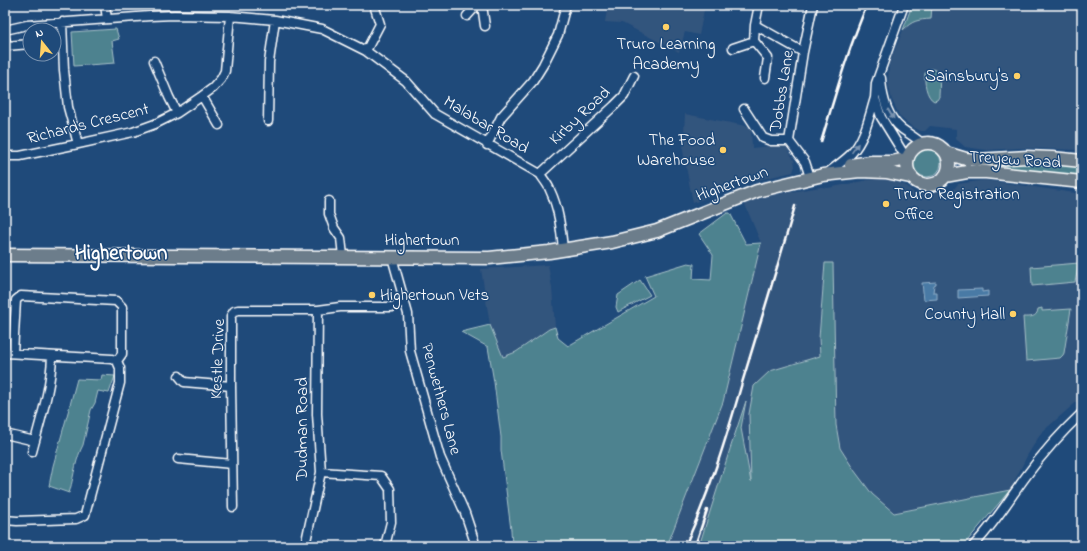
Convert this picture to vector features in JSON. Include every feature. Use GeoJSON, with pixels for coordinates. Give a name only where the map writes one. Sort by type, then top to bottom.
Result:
{"type":"FeatureCollection","features":[{"type":"Feature","properties":{"kind":"highway"},"geometry":{"type":"LineString","coordinates":[[923,144],[938,146],[946,153],[948,159],[949,166],[945,176],[938,182],[930,185],[918,183],[910,177],[907,172],[907,158],[914,148],[923,144]]}},
{"type":"Feature","properties":{"kind":"highway","name":"Treyew Road"},"geometry":{"type":"LineString","coordinates":[[946,153],[966,159],[976,160],[1027,157],[1082,161]]}},
{"type":"Feature","properties":{"kind":"highway","name":"Highertown"},"geometry":{"type":"LineString","coordinates":[[826,174],[859,163],[892,162],[907,158]]}},
{"type":"Feature","properties":{"kind":"highway","name":"Highertown"},"geometry":{"type":"LineString","coordinates":[[5,254],[489,258],[549,252],[612,242],[657,231],[757,191],[810,177],[826,174],[874,171],[910,177]]}},
{"type":"Feature","properties":{"kind":"highway","name":"Treyew Road"},"geometry":{"type":"LineString","coordinates":[[945,176],[967,172],[986,172],[1082,182]]}},
{"type":"Feature","properties":{"kind":"street"},"geometry":{"type":"LineString","coordinates":[[105,5],[107,19]]}},
{"type":"Feature","properties":{"kind":"street"},"geometry":{"type":"LineString","coordinates":[[366,51],[380,24],[374,5]]}},
{"type":"Feature","properties":{"kind":"street"},"geometry":{"type":"LineString","coordinates":[[468,16],[477,5]]}},
{"type":"Feature","properties":{"kind":"street"},"geometry":{"type":"LineString","coordinates":[[482,5],[484,26]]}},
{"type":"Feature","properties":{"kind":"street"},"geometry":{"type":"LineString","coordinates":[[487,145],[501,117],[533,81],[543,65],[558,35],[566,5]]}},
{"type":"Feature","properties":{"kind":"street"},"geometry":{"type":"LineString","coordinates":[[759,5],[755,24],[754,41],[768,58],[765,78]]}},
{"type":"Feature","properties":{"kind":"street","name":"Dobbs Lane"},"geometry":{"type":"LineString","coordinates":[[810,177],[805,162],[789,141],[803,52],[813,5]]}},
{"type":"Feature","properties":{"kind":"street"},"geometry":{"type":"LineString","coordinates":[[826,174],[852,153],[858,145],[875,98],[876,83],[904,5]]}},
{"type":"Feature","properties":{"kind":"street","name":"Malabar Road"},"geometry":{"type":"LineString","coordinates":[[62,22],[174,15],[230,16],[275,20],[322,29],[366,51],[406,81],[435,114],[540,174],[550,188],[556,206],[563,249]]}},
{"type":"Feature","properties":{"kind":"street","name":"Richards Crescent"},"geometry":{"type":"LineString","coordinates":[[5,156],[20,156],[133,132],[155,124],[177,112],[213,88],[221,79],[225,71],[230,16]]}},
{"type":"Feature","properties":{"kind":"street"},"geometry":{"type":"LineString","coordinates":[[268,122],[269,68],[275,20]]}},
{"type":"Feature","properties":{"kind":"street"},"geometry":{"type":"LineString","coordinates":[[62,22],[64,70],[68,107],[78,144]]}},
{"type":"Feature","properties":{"kind":"street"},"geometry":{"type":"LineString","coordinates":[[755,24],[803,52]]}},
{"type":"Feature","properties":{"kind":"street","name":"Malabar Road"},"geometry":{"type":"LineString","coordinates":[[5,30],[22,26]]}},
{"type":"Feature","properties":{"kind":"street"},"geometry":{"type":"LineString","coordinates":[[5,39],[7,46],[22,45]]}},
{"type":"Feature","properties":{"kind":"street"},"geometry":{"type":"LineString","coordinates":[[733,48],[754,41]]}},
{"type":"Feature","properties":{"kind":"street"},"geometry":{"type":"LineString","coordinates":[[154,61],[177,112]]}},
{"type":"Feature","properties":{"kind":"street"},"geometry":{"type":"LineString","coordinates":[[880,71],[884,99],[890,113],[902,129],[923,144]]}},
{"type":"Feature","properties":{"kind":"street","name":"Kirby Road"},"geometry":{"type":"LineString","coordinates":[[540,174],[624,96],[634,76]]}},
{"type":"Feature","properties":{"kind":"street"},"geometry":{"type":"LineString","coordinates":[[202,96],[219,125]]}},
{"type":"Feature","properties":{"kind":"street"},"geometry":{"type":"LineString","coordinates":[[875,98],[881,117],[907,158]]}},
{"type":"Feature","properties":{"kind":"street"},"geometry":{"type":"LineString","coordinates":[[744,108],[763,138],[771,141],[789,141]]}},
{"type":"Feature","properties":{"kind":"street"},"geometry":{"type":"LineString","coordinates":[[329,201],[329,214],[334,228],[341,238],[343,256]]}},
{"type":"Feature","properties":{"kind":"street","name":"Penwethers Lane"},"geometry":{"type":"LineString","coordinates":[[392,257],[408,314],[410,351],[440,457],[465,513],[474,540],[474,546]]}},
{"type":"Feature","properties":{"kind":"street"},"geometry":{"type":"LineString","coordinates":[[5,520],[76,519],[85,515],[120,383],[120,368],[117,361],[112,359],[9,353],[16,300],[21,296],[116,301],[122,307],[122,354],[117,361]]}},
{"type":"Feature","properties":{"kind":"street","name":"Kestle Drive"},"geometry":{"type":"LineString","coordinates":[[233,507],[230,386],[232,316],[234,312],[238,310],[318,310],[340,307],[392,307],[404,301]]}},
{"type":"Feature","properties":{"kind":"street","name":"Dudman Road"},"geometry":{"type":"LineString","coordinates":[[303,546],[306,541],[321,472],[317,414],[318,310]]}},
{"type":"Feature","properties":{"kind":"street"},"geometry":{"type":"LineString","coordinates":[[32,452],[52,371],[52,356]]}},
{"type":"Feature","properties":{"kind":"street"},"geometry":{"type":"LineString","coordinates":[[180,376],[184,382],[230,386]]}},
{"type":"Feature","properties":{"kind":"street"},"geometry":{"type":"LineString","coordinates":[[973,546],[983,536],[1026,475],[1061,433],[1082,413]]}},
{"type":"Feature","properties":{"kind":"street"},"geometry":{"type":"LineString","coordinates":[[5,434],[35,441]]}},
{"type":"Feature","properties":{"kind":"street"},"geometry":{"type":"LineString","coordinates":[[178,459],[232,464]]}},
{"type":"Feature","properties":{"kind":"street"},"geometry":{"type":"LineString","coordinates":[[321,472],[381,476],[390,489],[391,522],[385,546]]}},
{"type":"Feature","properties":{"kind":"shaded area","name":"Truro Learning Academy"},"geometry":{"type":"Polygon","coordinates":[[[608,5],[705,5],[699,35],[685,32],[679,52],[622,23],[605,22],[608,5]]]}},
{"type":"Feature","properties":{"kind":"shaded area"},"geometry":{"type":"Polygon","coordinates":[[[932,5],[1082,5],[1082,153],[1081,150],[1020,148],[987,150],[965,147],[956,139],[956,129],[930,126],[925,131],[921,131],[911,126],[900,117],[892,100],[888,83],[889,64],[903,30],[910,23],[931,19],[932,5]]]}},
{"type":"Feature","properties":{"kind":"shaded area"},"geometry":{"type":"Polygon","coordinates":[[[685,114],[751,127],[752,148],[785,144],[794,160],[795,166],[793,172],[740,184],[693,203],[683,151],[685,114]]]}},
{"type":"Feature","properties":{"kind":"shaded area"},"geometry":{"type":"Polygon","coordinates":[[[878,178],[887,178],[907,186],[916,195],[953,190],[958,184],[985,180],[1082,194],[1082,397],[1041,433],[1027,456],[1010,490],[894,513],[872,494],[840,448],[836,425],[825,263],[819,338],[820,356],[770,371],[751,498],[761,546],[667,546],[723,402],[761,243],[744,202],[771,195],[821,187],[828,188],[878,178]]]}},
{"type":"Feature","properties":{"kind":"shaded area"},"geometry":{"type":"Polygon","coordinates":[[[548,265],[552,288],[555,327],[549,329],[516,352],[503,357],[490,325],[481,269],[548,265]]]}},
{"type":"Feature","properties":{"kind":"shaded area"},"geometry":{"type":"Polygon","coordinates":[[[936,282],[933,292],[937,292],[937,299],[924,300],[922,283],[936,282]]]}},
{"type":"Feature","properties":{"kind":"shaded area"},"geometry":{"type":"Polygon","coordinates":[[[982,289],[982,292],[988,291],[988,296],[958,298],[958,290],[982,289]]]}},
{"type":"Feature","properties":{"kind":"green space"},"geometry":{"type":"Polygon","coordinates":[[[912,5],[932,5],[931,19],[916,21],[903,30],[912,5]]]}},
{"type":"Feature","properties":{"kind":"green space"},"geometry":{"type":"Polygon","coordinates":[[[116,29],[119,39],[112,41],[115,63],[74,66],[72,32],[116,29]]]}},
{"type":"Feature","properties":{"kind":"green space"},"geometry":{"type":"Polygon","coordinates":[[[929,69],[936,71],[940,84],[939,97],[934,101],[929,96],[925,84],[925,73],[929,69]]]}},
{"type":"Feature","properties":{"kind":"green space"},"geometry":{"type":"Polygon","coordinates":[[[927,149],[933,150],[937,153],[940,157],[940,169],[937,173],[933,176],[927,177],[921,176],[917,173],[914,169],[913,163],[914,157],[917,153],[921,150],[927,149]]]}},
{"type":"Feature","properties":{"kind":"green space"},"geometry":{"type":"Polygon","coordinates":[[[1014,161],[1082,165],[1082,178],[994,167],[993,162],[1014,161]]]}},
{"type":"Feature","properties":{"kind":"green space"},"geometry":{"type":"Polygon","coordinates":[[[727,213],[730,213],[746,244],[761,243],[723,402],[667,546],[512,546],[501,450],[501,437],[488,347],[461,332],[490,325],[503,357],[516,352],[549,329],[555,327],[558,338],[568,346],[654,296],[645,276],[688,263],[694,264],[693,279],[711,280],[713,255],[699,234],[727,213]]]}},
{"type":"Feature","properties":{"kind":"green space"},"geometry":{"type":"Polygon","coordinates":[[[825,263],[833,263],[836,425],[840,448],[872,494],[894,513],[1010,490],[963,546],[699,546],[746,401],[741,428],[751,482],[749,414],[754,386],[770,371],[820,356],[819,338],[825,263]]]}},
{"type":"Feature","properties":{"kind":"green space"},"geometry":{"type":"Polygon","coordinates":[[[1079,263],[1075,282],[1032,286],[1031,267],[1079,263]]]}},
{"type":"Feature","properties":{"kind":"green space"},"geometry":{"type":"Polygon","coordinates":[[[640,280],[650,295],[618,312],[616,307],[618,295],[640,280]]]}},
{"type":"Feature","properties":{"kind":"green space"},"geometry":{"type":"Polygon","coordinates":[[[1042,308],[1042,311],[1071,309],[1064,353],[1060,358],[1026,361],[1023,317],[1031,317],[1036,314],[1038,309],[1042,308]]]}},
{"type":"Feature","properties":{"kind":"green space"},"geometry":{"type":"Polygon","coordinates":[[[102,375],[115,376],[109,393],[98,391],[95,403],[91,410],[83,445],[77,461],[69,493],[49,486],[77,379],[101,380],[102,375]]]}},
{"type":"Feature","properties":{"kind":"railway"},"geometry":{"type":"LineString","coordinates":[[821,142],[848,56],[867,5]]}},
{"type":"Feature","properties":{"kind":"railway"},"geometry":{"type":"LineString","coordinates":[[685,546],[702,506],[723,445],[795,206]]}},
{"type":"Feature","properties":{"kind":"railway"},"geometry":{"type":"LineString","coordinates":[[695,546],[707,510]]}},
{"type":"Feature","properties":{"kind":"place","name":"Truro Learning Academy"},"geometry":{"type":"Point","coordinates":[666,27]}},
{"type":"Feature","properties":{"kind":"place","name":"Sainsbury's"},"geometry":{"type":"Point","coordinates":[1017,76]}},
{"type":"Feature","properties":{"kind":"place","name":"The Food Warehouse"},"geometry":{"type":"Point","coordinates":[723,150]}},
{"type":"Feature","properties":{"kind":"place","name":"Truro Registration Office"},"geometry":{"type":"Point","coordinates":[886,204]}},
{"type":"Feature","properties":{"kind":"place","name":"Highertown Vets"},"geometry":{"type":"Point","coordinates":[372,295]}},
{"type":"Feature","properties":{"kind":"place","name":"County Hall"},"geometry":{"type":"Point","coordinates":[1013,314]}},
{"type":"Feature","properties":{"kind":"district","name":"Highertown"},"geometry":{"type":"Point","coordinates":[121,254]}}]}
